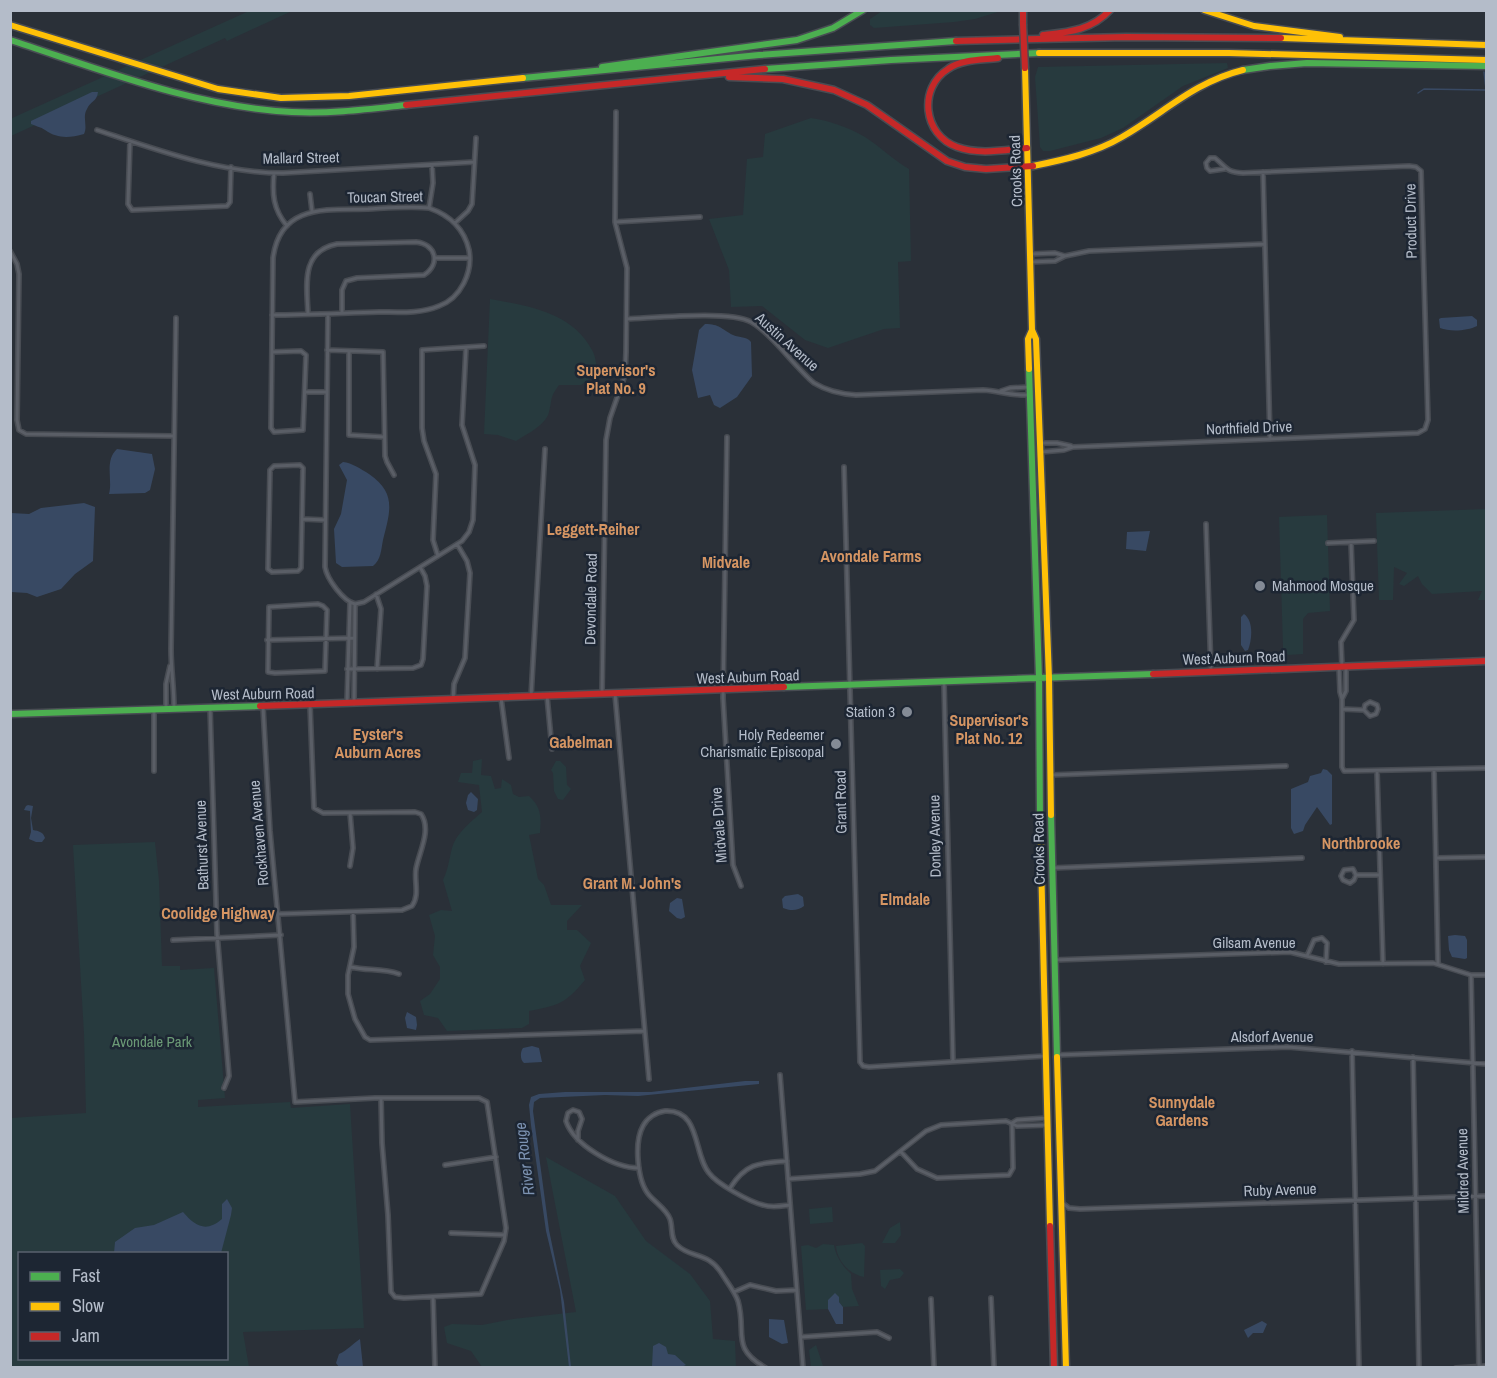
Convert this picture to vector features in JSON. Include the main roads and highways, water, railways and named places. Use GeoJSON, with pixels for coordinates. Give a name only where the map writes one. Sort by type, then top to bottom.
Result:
{"type":"FeatureCollection","features":[{"type":"Feature","properties":{"kind":"main road"},"geometry":{"type":"LineString","coordinates":[[538,77],[657,58],[797,40],[832,28],[863,10]]}},
{"type":"Feature","properties":{"kind":"main road","name":"Crooks Road"},"geometry":{"type":"LineString","coordinates":[[1023,10],[1032,330],[1036,339],[1049,678],[1054,960],[1066,1368]]}},
{"type":"Feature","properties":{"kind":"main road"},"geometry":{"type":"LineString","coordinates":[[1006,39],[1082,30],[1098,23],[1110,10]]}},
{"type":"Feature","properties":{"kind":"main road"},"geometry":{"type":"LineString","coordinates":[[1204,10],[1228,20],[1255,27],[1385,42]]}},
{"type":"Feature","properties":{"kind":"main road"},"geometry":{"type":"LineString","coordinates":[[10,25],[218,89],[257,96],[293,98],[337,97],[795,52],[1006,39],[1184,36],[1486,45]]}},
{"type":"Feature","properties":{"kind":"main road"},"geometry":{"type":"LineString","coordinates":[[10,40],[222,105],[274,112],[305,113],[866,62],[1035,53],[1213,51],[1486,60]]}},
{"type":"Feature","properties":{"kind":"main road"},"geometry":{"type":"LineString","coordinates":[[1028,148],[976,150],[954,146],[945,141],[934,129],[928,114],[927,102],[929,92],[937,78],[953,66],[965,62],[1035,53]]}},
{"type":"Feature","properties":{"kind":"main road"},"geometry":{"type":"LineString","coordinates":[[695,77],[780,78],[818,84],[843,93],[868,106],[954,164],[977,169],[1042,166],[1109,143],[1126,135],[1192,90],[1217,78],[1247,69],[1275,64],[1300,63],[1486,66]]}},
{"type":"Feature","properties":{"kind":"main road","name":"Crooks Road"},"geometry":{"type":"LineString","coordinates":[[1032,330],[1028,339],[1030,443],[1039,678],[1043,956],[1054,1368]]}},
{"type":"Feature","properties":{"kind":"main road"},"geometry":{"type":"LineString","coordinates":[[1029,387],[1034,388],[1038,396]]}},
{"type":"Feature","properties":{"kind":"main road"},"geometry":{"type":"LineString","coordinates":[[1030,443],[1034,450],[1040,452]]}},
{"type":"Feature","properties":{"kind":"main road"},"geometry":{"type":"LineString","coordinates":[[1031,480],[1038,480],[1041,486]]}},
{"type":"Feature","properties":{"kind":"main road"},"geometry":{"type":"LineString","coordinates":[[1034,569],[1041,569],[1045,575]]}},
{"type":"Feature","properties":{"kind":"main road"},"geometry":{"type":"LineString","coordinates":[[1038,654],[1042,658],[1048,658]]}},
{"type":"Feature","properties":{"kind":"main road","name":"West Auburn Road"},"geometry":{"type":"LineString","coordinates":[[10,714],[350,704],[1486,661]]}},
{"type":"Feature","properties":{"kind":"main road"},"geometry":{"type":"LineString","coordinates":[[1039,697],[1046,697],[1049,702]]}},
{"type":"Feature","properties":{"kind":"main road"},"geometry":{"type":"LineString","coordinates":[[1040,769],[1044,776],[1050,775]]}},
{"type":"Feature","properties":{"kind":"main road"},"geometry":{"type":"LineString","coordinates":[[1041,807],[1047,807],[1051,811]]}},
{"type":"Feature","properties":{"kind":"main road"},"geometry":{"type":"LineString","coordinates":[[1043,956],[1047,962],[1054,960]]}},
{"type":"Feature","properties":{"kind":"main road"},"geometry":{"type":"LineString","coordinates":[[1045,1011],[1051,1011],[1056,1017]]}},
{"type":"Feature","properties":{"kind":"main road"},"geometry":{"type":"LineString","coordinates":[[1048,1143],[1052,1149],[1059,1149]]}},
{"type":"Feature","properties":{"kind":"main road"},"geometry":{"type":"LineString","coordinates":[[1050,1208],[1058,1211],[1061,1217]]}},
{"type":"Feature","properties":{"kind":"water"},"geometry":{"type":"Polygon","coordinates":[[[92,92],[98,92],[86,112],[84,134],[59,136],[31,124],[31,121],[92,92]]]}},
{"type":"Feature","properties":{"kind":"water"},"geometry":{"type":"Polygon","coordinates":[[[1472,316],[1477,320],[1477,326],[1473,328],[1453,330],[1440,328],[1439,319],[1441,318],[1472,316]]]}},
{"type":"Feature","properties":{"kind":"water"},"geometry":{"type":"Polygon","coordinates":[[[705,324],[717,326],[751,342],[752,376],[737,397],[720,408],[714,405],[710,395],[698,398],[692,370],[699,330],[705,324]]]}},
{"type":"Feature","properties":{"kind":"water"},"geometry":{"type":"Polygon","coordinates":[[[117,449],[152,454],[155,469],[150,490],[145,493],[109,494],[111,459],[117,449]]]}},
{"type":"Feature","properties":{"kind":"water"},"geometry":{"type":"Polygon","coordinates":[[[343,462],[369,474],[378,481],[388,496],[388,521],[378,561],[373,566],[342,567],[336,563],[334,529],[341,514],[347,480],[339,465],[343,462]]]}},
{"type":"Feature","properties":{"kind":"water"},"geometry":{"type":"Polygon","coordinates":[[[84,503],[95,507],[93,561],[75,574],[61,589],[37,597],[27,593],[11,592],[11,513],[29,514],[41,508],[84,503]]]}},
{"type":"Feature","properties":{"kind":"water"},"geometry":{"type":"Polygon","coordinates":[[[1150,531],[1146,551],[1126,549],[1127,532],[1150,531]]]}},
{"type":"Feature","properties":{"kind":"water"},"geometry":{"type":"Polygon","coordinates":[[[1244,614],[1249,621],[1251,631],[1248,650],[1245,651],[1241,645],[1241,617],[1244,614]]]}},
{"type":"Feature","properties":{"kind":"water"},"geometry":{"type":"Polygon","coordinates":[[[1323,769],[1332,775],[1332,824],[1330,825],[1317,807],[1303,831],[1294,834],[1291,828],[1291,789],[1308,782],[1310,776],[1321,773],[1323,769]]]}},
{"type":"Feature","properties":{"kind":"water"},"geometry":{"type":"Polygon","coordinates":[[[471,792],[478,799],[477,810],[474,812],[468,810],[466,803],[471,792]]]}},
{"type":"Feature","properties":{"kind":"water"},"geometry":{"type":"Polygon","coordinates":[[[28,805],[33,806],[31,818],[33,830],[43,834],[45,838],[42,842],[29,839],[30,811],[24,810],[28,805]]]}},
{"type":"Feature","properties":{"kind":"water"},"geometry":{"type":"Polygon","coordinates":[[[798,894],[803,897],[804,906],[794,910],[783,908],[782,899],[785,896],[798,894]]]}},
{"type":"Feature","properties":{"kind":"water"},"geometry":{"type":"Polygon","coordinates":[[[677,898],[682,899],[685,917],[681,919],[669,911],[670,903],[677,898]]]}},
{"type":"Feature","properties":{"kind":"water"},"geometry":{"type":"Polygon","coordinates":[[[1448,936],[1465,936],[1467,940],[1467,958],[1465,959],[1452,957],[1449,950],[1448,936]]]}},
{"type":"Feature","properties":{"kind":"water"},"geometry":{"type":"Polygon","coordinates":[[[407,1012],[416,1017],[416,1030],[407,1028],[405,1018],[407,1012]]]}},
{"type":"Feature","properties":{"kind":"water"},"geometry":{"type":"Polygon","coordinates":[[[532,1046],[539,1048],[542,1062],[523,1062],[521,1052],[523,1048],[532,1046]]]}},
{"type":"Feature","properties":{"kind":"water"},"geometry":{"type":"Polygon","coordinates":[[[759,1081],[759,1084],[638,1096],[540,1098],[534,1102],[533,1111],[549,1230],[564,1302],[571,1367],[569,1367],[560,1290],[546,1231],[531,1125],[529,1105],[531,1097],[539,1094],[565,1092],[651,1092],[759,1081]]]}},
{"type":"Feature","properties":{"kind":"water"},"geometry":{"type":"Polygon","coordinates":[[[227,1199],[232,1208],[221,1252],[114,1252],[115,1242],[135,1228],[154,1225],[183,1212],[196,1224],[211,1226],[222,1219],[222,1204],[227,1199]]]}},
{"type":"Feature","properties":{"kind":"water"},"geometry":{"type":"Polygon","coordinates":[[[835,1293],[843,1307],[843,1324],[836,1324],[828,1309],[828,1300],[835,1293]]]}},
{"type":"Feature","properties":{"kind":"water"},"geometry":{"type":"Polygon","coordinates":[[[769,1319],[784,1320],[788,1343],[782,1344],[769,1337],[769,1319]]]}},
{"type":"Feature","properties":{"kind":"water"},"geometry":{"type":"Polygon","coordinates":[[[1262,1321],[1267,1324],[1263,1333],[1253,1333],[1248,1338],[1244,1330],[1262,1321]]]}},
{"type":"Feature","properties":{"kind":"water"},"geometry":{"type":"Polygon","coordinates":[[[360,1339],[363,1367],[339,1367],[336,1363],[339,1354],[360,1339]]]}},
{"type":"Feature","properties":{"kind":"water"},"geometry":{"type":"Polygon","coordinates":[[[659,1343],[666,1347],[668,1354],[675,1355],[686,1365],[652,1367],[653,1346],[659,1343]]]}},
{"type":"Feature","properties":{"kind":"waterway"},"geometry":{"type":"LineString","coordinates":[[1484,72],[1486,89]]}},
{"type":"Feature","properties":{"kind":"waterway"},"geometry":{"type":"LineString","coordinates":[[1418,93],[1424,89],[1486,90]]}},
{"type":"Feature","properties":{"kind":"place","name":"Mahmood Mosque"},"geometry":{"type":"Point","coordinates":[1260,586]}},
{"type":"Feature","properties":{"kind":"place","name":"Station 3"},"geometry":{"type":"Point","coordinates":[907,712]}},
{"type":"Feature","properties":{"kind":"place","name":"Holy Redeemer Charismatic Episcopal"},"geometry":{"type":"Point","coordinates":[836,744]}},
{"type":"Feature","properties":{"kind":"district","name":"Supervisor's Plat No. 9"},"geometry":{"type":"Point","coordinates":[616,379]}},
{"type":"Feature","properties":{"kind":"district","name":"Leggett-Reiher"},"geometry":{"type":"Point","coordinates":[593,529]}},
{"type":"Feature","properties":{"kind":"district","name":"Avondale Farms"},"geometry":{"type":"Point","coordinates":[871,556]}},
{"type":"Feature","properties":{"kind":"district","name":"Midvale"},"geometry":{"type":"Point","coordinates":[726,562]}},
{"type":"Feature","properties":{"kind":"district","name":"Supervisor's Plat No. 12"},"geometry":{"type":"Point","coordinates":[989,729]}},
{"type":"Feature","properties":{"kind":"district","name":"Gabelman"},"geometry":{"type":"Point","coordinates":[581,742]}},
{"type":"Feature","properties":{"kind":"district","name":"Eyster's Auburn Acres"},"geometry":{"type":"Point","coordinates":[378,743]}},
{"type":"Feature","properties":{"kind":"district","name":"Northbrooke"},"geometry":{"type":"Point","coordinates":[1361,843]}},
{"type":"Feature","properties":{"kind":"district","name":"Grant M. John's"},"geometry":{"type":"Point","coordinates":[632,883]}},
{"type":"Feature","properties":{"kind":"district","name":"Elmdale"},"geometry":{"type":"Point","coordinates":[905,899]}},
{"type":"Feature","properties":{"kind":"district","name":"Coolidge Highway"},"geometry":{"type":"Point","coordinates":[218,913]}},
{"type":"Feature","properties":{"kind":"district","name":"Sunnydale Gardens"},"geometry":{"type":"Point","coordinates":[1182,1111]}},
{"type":"Feature","properties":{"kind":"park label","name":"Avondale Park"},"geometry":{"type":"Point","coordinates":[152,1042]}},
{"type":"Feature","properties":{"kind":"water label","name":"River Rouge"},"geometry":{"type":"Point","coordinates":[524,1159]}}]}
